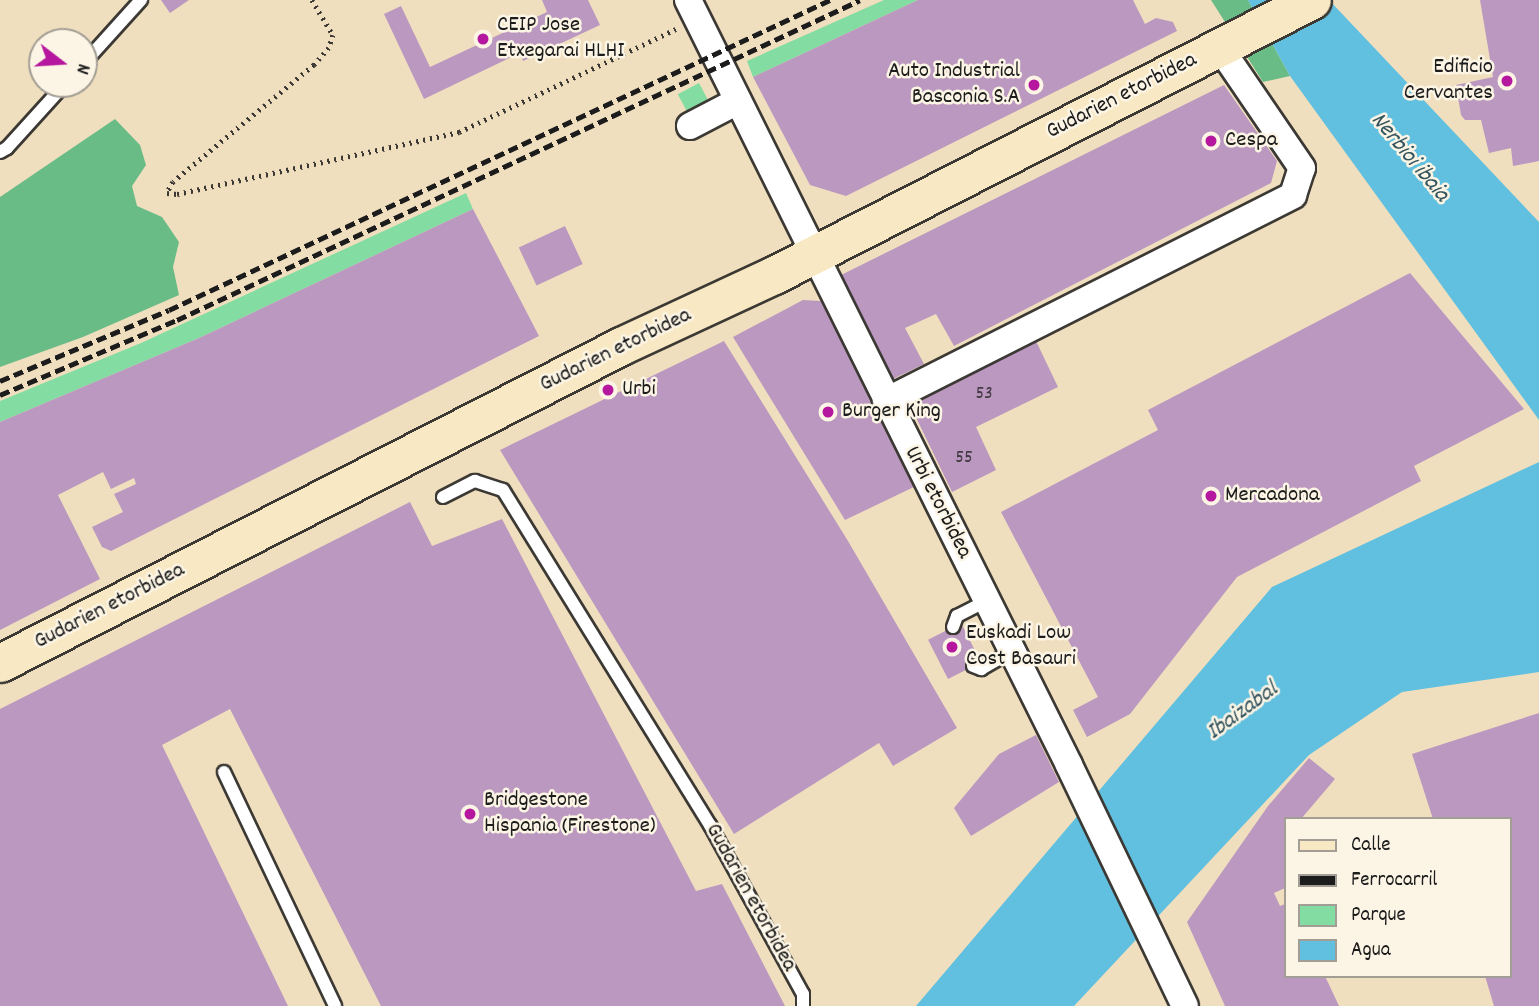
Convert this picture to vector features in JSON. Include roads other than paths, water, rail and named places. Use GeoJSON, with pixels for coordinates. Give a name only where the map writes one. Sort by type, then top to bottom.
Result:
{"type":"FeatureCollection","features":[{"type":"Feature","properties":{"kind":"street","name":"Gudarien etorbidea"},"geometry":{"type":"LineString","coordinates":[[0,663],[621,346],[715,304],[1312,0]]}},
{"type":"Feature","properties":{"kind":"street","name":"Urbi etorbidea"},"geometry":{"type":"LineString","coordinates":[[682,9],[738,101],[1069,765],[1185,1006]]}},
{"type":"Feature","properties":{"kind":"street"},"geometry":{"type":"LineString","coordinates":[[886,401],[1293,195],[1302,168],[1226,45]]}},
{"type":"Feature","properties":{"kind":"street"},"geometry":{"type":"LineString","coordinates":[[690,126],[738,101]]}},
{"type":"Feature","properties":{"kind":"lane"},"geometry":{"type":"LineString","coordinates":[[98,48],[141,0]]}},
{"type":"Feature","properties":{"kind":"lane"},"geometry":{"type":"LineString","coordinates":[[0,152],[52,98]]}},
{"type":"Feature","properties":{"kind":"lane","name":"Gudarien etorbidea"},"geometry":{"type":"LineString","coordinates":[[443,497],[475,481],[503,490],[710,825],[803,994],[803,1006]]}},
{"type":"Feature","properties":{"kind":"lane"},"geometry":{"type":"LineString","coordinates":[[953,627],[957,616],[986,601]]}},
{"type":"Feature","properties":{"kind":"lane"},"geometry":{"type":"LineString","coordinates":[[973,666],[981,669],[1012,651]]}},
{"type":"Feature","properties":{"kind":"lane"},"geometry":{"type":"LineString","coordinates":[[224,772],[335,1006]]}},
{"type":"Feature","properties":{"kind":"water","name":"Nerbioi ibaia"},"geometry":{"type":"Polygon","coordinates":[[[1248,0],[1329,0],[1539,222],[1539,420],[1290,76],[1248,0]]]}},
{"type":"Feature","properties":{"kind":"water","name":"Ibaizabal"},"geometry":{"type":"Polygon","coordinates":[[[1539,462],[1539,672],[1402,692],[1309,755],[1074,1006],[916,1006],[1272,587],[1539,462]]]}},
{"type":"Feature","properties":{"kind":"railway"},"geometry":{"type":"LineString","coordinates":[[0,381],[169,310],[830,0]]}},
{"type":"Feature","properties":{"kind":"railway"},"geometry":{"type":"LineString","coordinates":[[0,395],[177,320],[860,0]]}},
{"type":"Feature","properties":{"kind":"place","name":"CEIP Jose Etxegarai HLHI"},"geometry":{"type":"Point","coordinates":[483,39]}},
{"type":"Feature","properties":{"kind":"place","name":"Edificio Cervantes"},"geometry":{"type":"Point","coordinates":[1507,81]}},
{"type":"Feature","properties":{"kind":"place","name":"Auto Industrial Basconia S.A"},"geometry":{"type":"Point","coordinates":[1034,85]}},
{"type":"Feature","properties":{"kind":"place","name":"Cespa"},"geometry":{"type":"Point","coordinates":[1211,141]}},
{"type":"Feature","properties":{"kind":"place","name":"Urbi"},"geometry":{"type":"Point","coordinates":[608,390]}},
{"type":"Feature","properties":{"kind":"place","name":"Burger King"},"geometry":{"type":"Point","coordinates":[828,412]}},
{"type":"Feature","properties":{"kind":"place","name":"Mercadona"},"geometry":{"type":"Point","coordinates":[1211,496]}},
{"type":"Feature","properties":{"kind":"place","name":"Euskadi Low Cost Basauri"},"geometry":{"type":"Point","coordinates":[952,647]}},
{"type":"Feature","properties":{"kind":"place","name":"Bridgestone Hispania (Firestone)"},"geometry":{"type":"Point","coordinates":[470,814]}}]}
